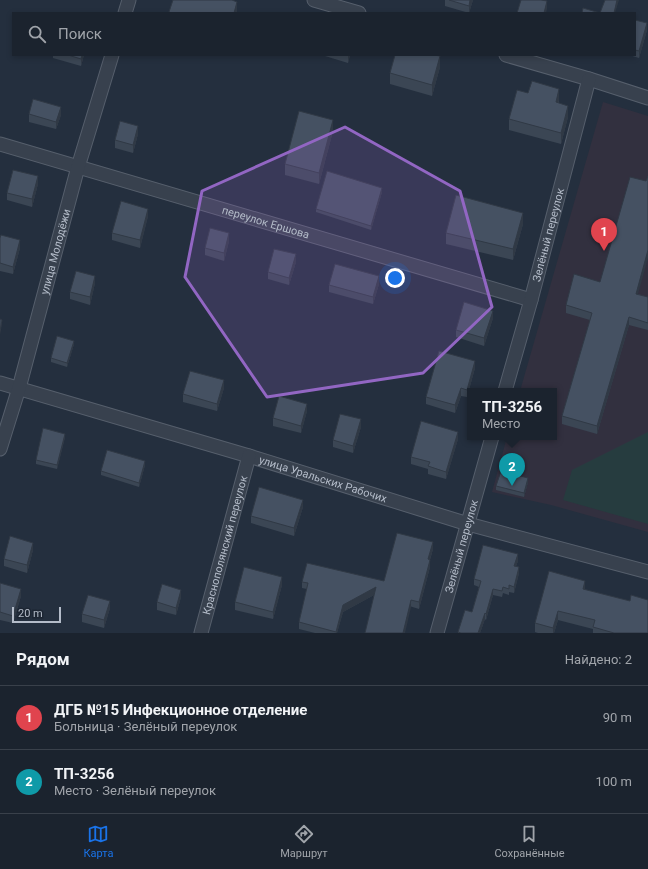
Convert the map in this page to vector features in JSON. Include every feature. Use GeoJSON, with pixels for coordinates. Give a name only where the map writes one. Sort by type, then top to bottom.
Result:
{"type":"FeatureCollection","features":[{"type":"Feature","properties":{"kind":"street"},"geometry":{"type":"LineString","coordinates":[[125,12],[129,0]]}},
{"type":"Feature","properties":{"kind":"street"},"geometry":{"type":"LineString","coordinates":[[314,0],[356,12]]}},
{"type":"Feature","properties":{"kind":"street","name":"улица Молодёжи"},"geometry":{"type":"LineString","coordinates":[[0,449],[19,388],[78,167],[112,56]]}},
{"type":"Feature","properties":{"kind":"street"},"geometry":{"type":"LineString","coordinates":[[509,56],[648,98]]}},
{"type":"Feature","properties":{"kind":"street","name":"Зелёный переулок"},"geometry":{"type":"LineString","coordinates":[[506,388],[531,300],[589,79]]}},
{"type":"Feature","properties":{"kind":"street","name":"переулок Ершова"},"geometry":{"type":"LineString","coordinates":[[0,144],[531,300]]}},
{"type":"Feature","properties":{"kind":"street","name":"улица Уральских Рабочих"},"geometry":{"type":"LineString","coordinates":[[0,383],[249,456],[468,524],[648,572]]}},
{"type":"Feature","properties":{"kind":"street","name":"Зелёный переулок"},"geometry":{"type":"LineString","coordinates":[[437,633],[491,440]]}},
{"type":"Feature","properties":{"kind":"street","name":"Краснополянский переулок"},"geometry":{"type":"LineString","coordinates":[[201,633],[249,456]]}},
{"type":"Feature","properties":{"kind":"highlighted area"},"geometry":{"type":"Polygon","coordinates":[[[345,127],[460,191],[492,307],[423,373],[267,397],[185,277],[202,191],[345,127]]]}},
{"type":"Feature","properties":{"kind":"shaded area"},"geometry":{"type":"Polygon","coordinates":[[[603,102],[648,116],[648,532],[551,505],[492,492],[506,440],[557,440],[557,388],[521,388],[603,102]]]}},
{"type":"Feature","properties":{"kind":"green space"},"geometry":{"type":"Polygon","coordinates":[[[648,432],[648,524],[563,500],[572,470],[648,432]]]}},
{"type":"Feature","properties":{"kind":"building"},"geometry":{"type":"Polygon","coordinates":[[[173,0],[232,0],[237,2],[234,12],[169,12],[173,0]]]}},
{"type":"Feature","properties":{"kind":"building"},"geometry":{"type":"Polygon","coordinates":[[[449,0],[470,0],[469,6],[449,0]]]}},
{"type":"Feature","properties":{"kind":"building"},"geometry":{"type":"Polygon","coordinates":[[[521,0],[547,1],[544,12],[517,12],[521,0]]]}},
{"type":"Feature","properties":{"kind":"building"},"geometry":{"type":"Polygon","coordinates":[[[605,0],[617,0],[614,12],[600,12],[605,0]]]}},
{"type":"Feature","properties":{"kind":"building"},"geometry":{"type":"Polygon","coordinates":[[[583,8],[597,12],[582,12],[583,8]]]}},
{"type":"Feature","properties":{"kind":"building"},"geometry":{"type":"Polygon","coordinates":[[[636,20],[647,23],[639,51],[636,50],[636,20]]]}},
{"type":"Feature","properties":{"kind":"building"},"geometry":{"type":"Polygon","coordinates":[[[71,56],[82,56],[81,59],[71,56]]]}},
{"type":"Feature","properties":{"kind":"building"},"geometry":{"type":"Polygon","coordinates":[[[395,56],[440,56],[432,85],[390,73],[395,56]]]}},
{"type":"Feature","properties":{"kind":"building"},"geometry":{"type":"Polygon","coordinates":[[[532,81],[559,89],[556,102],[568,106],[561,133],[509,119],[517,90],[528,93],[532,81]]]}},
{"type":"Feature","properties":{"kind":"building"},"geometry":{"type":"Polygon","coordinates":[[[33,99],[61,107],[56,122],[29,114],[33,99]]]}},
{"type":"Feature","properties":{"kind":"building"},"geometry":{"type":"Polygon","coordinates":[[[299,111],[333,120],[319,173],[285,164],[299,111]]]}},
{"type":"Feature","properties":{"kind":"building"},"geometry":{"type":"Polygon","coordinates":[[[120,121],[138,126],[133,145],[115,140],[120,121]]]}},
{"type":"Feature","properties":{"kind":"building"},"geometry":{"type":"Polygon","coordinates":[[[13,170],[38,176],[32,199],[7,193],[13,170]]]}},
{"type":"Feature","properties":{"kind":"building"},"geometry":{"type":"Polygon","coordinates":[[[327,171],[382,188],[371,226],[316,209],[327,171]]]}},
{"type":"Feature","properties":{"kind":"building"},"geometry":{"type":"Polygon","coordinates":[[[648,176],[648,250],[636,294],[648,297],[648,323],[629,317],[597,426],[562,416],[592,313],[566,305],[574,274],[600,282],[630,177],[646,181],[648,176]]]}},
{"type":"Feature","properties":{"kind":"building"},"geometry":{"type":"Polygon","coordinates":[[[456,195],[523,213],[513,249],[446,233],[456,195]]]}},
{"type":"Feature","properties":{"kind":"building"},"geometry":{"type":"Polygon","coordinates":[[[121,201],[148,209],[140,240],[112,233],[121,201]]]}},
{"type":"Feature","properties":{"kind":"building"},"geometry":{"type":"Polygon","coordinates":[[[210,228],[229,233],[224,253],[205,248],[210,228]]]}},
{"type":"Feature","properties":{"kind":"building"},"geometry":{"type":"Polygon","coordinates":[[[1,235],[20,240],[13,267],[0,263],[1,235]]]}},
{"type":"Feature","properties":{"kind":"building"},"geometry":{"type":"Polygon","coordinates":[[[274,249],[296,254],[289,278],[268,272],[274,249]]]}},
{"type":"Feature","properties":{"kind":"building"},"geometry":{"type":"Polygon","coordinates":[[[335,264],[379,276],[373,297],[329,285],[335,264]]]}},
{"type":"Feature","properties":{"kind":"building"},"geometry":{"type":"Polygon","coordinates":[[[76,271],[95,276],[90,297],[70,292],[76,271]]]}},
{"type":"Feature","properties":{"kind":"building"},"geometry":{"type":"Polygon","coordinates":[[[464,302],[493,311],[484,338],[456,330],[464,302]]]}},
{"type":"Feature","properties":{"kind":"building"},"geometry":{"type":"Polygon","coordinates":[[[0,319],[2,320],[0,331],[0,319]]]}},
{"type":"Feature","properties":{"kind":"building"},"geometry":{"type":"Polygon","coordinates":[[[57,336],[74,341],[67,363],[51,358],[57,336]]]}},
{"type":"Feature","properties":{"kind":"building"},"geometry":{"type":"Polygon","coordinates":[[[439,351],[475,361],[467,390],[461,388],[455,405],[426,397],[439,351]]]}},
{"type":"Feature","properties":{"kind":"building"},"geometry":{"type":"Polygon","coordinates":[[[190,371],[224,380],[217,404],[183,394],[190,371]]]}},
{"type":"Feature","properties":{"kind":"building"},"geometry":{"type":"Polygon","coordinates":[[[279,396],[307,404],[301,426],[273,418],[279,396]]]}},
{"type":"Feature","properties":{"kind":"building"},"geometry":{"type":"Polygon","coordinates":[[[340,414],[361,419],[353,446],[333,440],[340,414]]]}},
{"type":"Feature","properties":{"kind":"building"},"geometry":{"type":"Polygon","coordinates":[[[421,421],[458,432],[446,472],[428,466],[430,462],[411,457],[421,421]]]}},
{"type":"Feature","properties":{"kind":"building"},"geometry":{"type":"Polygon","coordinates":[[[43,428],[65,434],[57,465],[36,460],[43,428]]]}},
{"type":"Feature","properties":{"kind":"building"},"geometry":{"type":"Polygon","coordinates":[[[107,450],[145,461],[139,483],[101,471],[107,450]]]}},
{"type":"Feature","properties":{"kind":"building"},"geometry":{"type":"Polygon","coordinates":[[[501,471],[528,478],[524,493],[496,486],[501,471]]]}},
{"type":"Feature","properties":{"kind":"building"},"geometry":{"type":"Polygon","coordinates":[[[259,487],[303,500],[294,528],[251,516],[259,487]]]}},
{"type":"Feature","properties":{"kind":"building"},"geometry":{"type":"Polygon","coordinates":[[[397,533],[433,542],[419,602],[411,600],[403,633],[365,633],[376,587],[343,605],[336,632],[299,622],[308,583],[302,582],[307,563],[384,581],[397,533]]]}},
{"type":"Feature","properties":{"kind":"building"},"geometry":{"type":"Polygon","coordinates":[[[10,536],[33,543],[27,565],[4,559],[10,536]]]}},
{"type":"Feature","properties":{"kind":"building"},"geometry":{"type":"Polygon","coordinates":[[[483,545],[518,554],[514,566],[519,567],[514,587],[509,585],[509,589],[503,587],[502,591],[493,589],[486,614],[485,613],[478,633],[461,633],[458,632],[465,610],[472,612],[481,581],[474,579],[483,545]]]}},
{"type":"Feature","properties":{"kind":"building"},"geometry":{"type":"Polygon","coordinates":[[[244,567],[282,577],[273,612],[235,602],[244,567]]]}},
{"type":"Feature","properties":{"kind":"building"},"geometry":{"type":"Polygon","coordinates":[[[549,571],[585,581],[583,589],[630,601],[631,595],[648,600],[648,633],[614,633],[593,627],[595,620],[558,611],[553,628],[535,623],[549,571]]]}},
{"type":"Feature","properties":{"kind":"building"},"geometry":{"type":"Polygon","coordinates":[[[0,583],[21,589],[13,616],[0,612],[0,583]]]}},
{"type":"Feature","properties":{"kind":"building"},"geometry":{"type":"Polygon","coordinates":[[[162,584],[181,590],[176,608],[157,602],[162,584]]]}},
{"type":"Feature","properties":{"kind":"building"},"geometry":{"type":"Polygon","coordinates":[[[88,595],[110,601],[104,620],[82,614],[88,595]]]}},
{"type":"Feature","properties":{"kind":"place","name":"ДГБ №15 Инфекционное отделение"},"geometry":{"type":"Point","coordinates":[604,251]}},
{"type":"Feature","properties":{"kind":"place","name":"ТП-3256"},"geometry":{"type":"Point","coordinates":[512,486]}}]}
